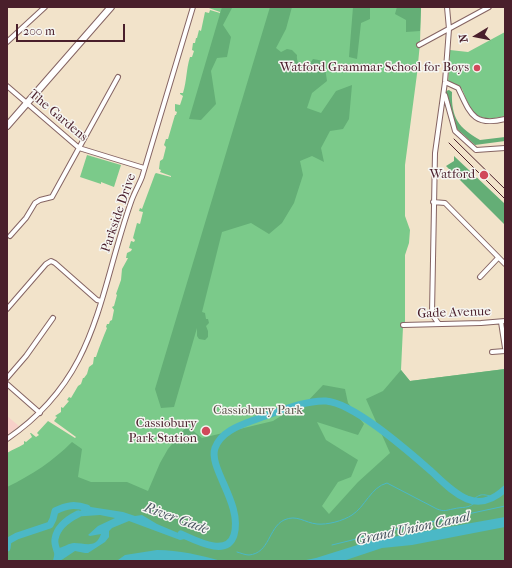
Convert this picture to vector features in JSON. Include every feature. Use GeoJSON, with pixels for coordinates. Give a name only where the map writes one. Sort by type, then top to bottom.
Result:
{"type":"FeatureCollection","features":[{"type":"Feature","properties":{"kind":"street"},"geometry":{"type":"LineString","coordinates":[[7,42],[45,7]]}},
{"type":"Feature","properties":{"kind":"street"},"geometry":{"type":"LineString","coordinates":[[7,126],[111,7]]}},
{"type":"Feature","properties":{"kind":"street","name":"Parkside Drive"},"geometry":{"type":"LineString","coordinates":[[7,439],[40,413],[61,390],[88,342],[131,200],[142,177],[193,7]]}},
{"type":"Feature","properties":{"kind":"street"},"geometry":{"type":"LineString","coordinates":[[439,324],[433,316],[433,202],[435,153],[444,92],[449,29],[447,7]]}},
{"type":"Feature","properties":{"kind":"street"},"geometry":{"type":"LineString","coordinates":[[419,45],[489,7]]}},
{"type":"Feature","properties":{"kind":"street"},"geometry":{"type":"LineString","coordinates":[[10,236],[26,218],[35,203],[52,197],[118,77]]}},
{"type":"Feature","properties":{"kind":"street"},"geometry":{"type":"LineString","coordinates":[[445,82],[458,88],[469,112],[480,120],[493,122],[505,119]]}},
{"type":"Feature","properties":{"kind":"street","name":"The Gardens"},"geometry":{"type":"LineString","coordinates":[[7,86],[79,148],[144,168]]}},
{"type":"Feature","properties":{"kind":"street"},"geometry":{"type":"LineString","coordinates":[[444,92],[455,131],[476,150],[505,148]]}},
{"type":"Feature","properties":{"kind":"street"},"geometry":{"type":"LineString","coordinates":[[433,202],[445,203],[505,264]]}},
{"type":"Feature","properties":{"kind":"street"},"geometry":{"type":"LineString","coordinates":[[480,277],[498,258]]}},
{"type":"Feature","properties":{"kind":"street"},"geometry":{"type":"LineString","coordinates":[[7,309],[46,264],[51,261],[97,300],[101,301]]}},
{"type":"Feature","properties":{"kind":"street"},"geometry":{"type":"LineString","coordinates":[[426,325],[433,316]]}},
{"type":"Feature","properties":{"kind":"street"},"geometry":{"type":"LineString","coordinates":[[7,378],[26,356],[53,318]]}},
{"type":"Feature","properties":{"kind":"street"},"geometry":{"type":"LineString","coordinates":[[503,321],[505,348]]}},
{"type":"Feature","properties":{"kind":"street","name":"Gade Avenue"},"geometry":{"type":"LineString","coordinates":[[403,325],[503,321]]}},
{"type":"Feature","properties":{"kind":"street"},"geometry":{"type":"LineString","coordinates":[[492,352],[505,351]]}},
{"type":"Feature","properties":{"kind":"street"},"geometry":{"type":"LineString","coordinates":[[7,384],[40,413]]}},
{"type":"Feature","properties":{"kind":"shaded area"},"geometry":{"type":"Polygon","coordinates":[[[7,416],[19,426],[7,435],[7,416]]]}},
{"type":"Feature","properties":{"kind":"green space","name":"Cassiobury Park"},"geometry":{"type":"Polygon","coordinates":[[[206,7],[421,7],[417,74],[405,165],[405,216],[410,230],[409,243],[405,255],[405,322],[403,327],[401,370],[410,381],[505,369],[505,517],[7,521],[7,453],[24,444],[24,441],[26,442],[32,437],[30,433],[36,437],[39,435],[37,433],[48,421],[75,438],[76,437],[54,421],[57,417],[55,416],[61,412],[61,407],[63,408],[69,401],[67,400],[69,397],[71,398],[87,374],[89,367],[93,364],[94,357],[96,357],[107,328],[107,324],[109,324],[112,320],[114,310],[112,307],[114,306],[121,280],[122,269],[128,258],[126,258],[127,253],[132,249],[129,248],[131,241],[134,242],[135,240],[133,238],[137,223],[140,224],[143,212],[139,211],[140,208],[142,209],[155,174],[171,177],[160,172],[160,161],[163,159],[166,147],[164,145],[166,139],[168,139],[177,112],[175,111],[175,104],[180,105],[183,96],[180,93],[183,93],[190,57],[192,57],[194,51],[192,50],[193,43],[195,43],[199,30],[201,31],[205,12],[209,13],[210,10],[220,13],[206,7]]]}},
{"type":"Feature","properties":{"kind":"green space"},"geometry":{"type":"Polygon","coordinates":[[[222,7],[237,7],[232,8],[223,25],[231,37],[227,57],[217,58],[211,71],[216,104],[201,120],[189,119],[222,7]]]}},
{"type":"Feature","properties":{"kind":"green space"},"geometry":{"type":"Polygon","coordinates":[[[270,7],[292,7],[286,29],[276,48],[281,52],[287,49],[292,50],[297,55],[301,69],[304,72],[313,59],[324,61],[327,81],[312,93],[307,108],[321,113],[336,91],[352,85],[349,119],[343,129],[330,131],[321,148],[324,162],[312,156],[300,161],[303,175],[294,203],[282,223],[269,234],[251,223],[222,232],[202,312],[205,313],[206,319],[208,319],[209,323],[206,326],[208,337],[205,340],[199,339],[197,336],[197,328],[174,407],[161,408],[155,389],[270,7]]]}},
{"type":"Feature","properties":{"kind":"green space"},"geometry":{"type":"Polygon","coordinates":[[[353,7],[370,7],[370,19],[361,23],[357,59],[349,57],[353,7]]]}},
{"type":"Feature","properties":{"kind":"green space"},"geometry":{"type":"Polygon","coordinates":[[[397,7],[421,7],[420,31],[406,32],[406,20],[395,14],[397,7]]]}},
{"type":"Feature","properties":{"kind":"green space","name":"Watford Grammar School for Boys"},"geometry":{"type":"Polygon","coordinates":[[[505,32],[505,116],[495,118],[481,117],[472,110],[462,89],[448,83],[450,50],[468,52],[505,32]]]}},
{"type":"Feature","properties":{"kind":"green space"},"geometry":{"type":"Polygon","coordinates":[[[449,90],[452,92],[453,109],[455,115],[467,131],[480,140],[505,137],[505,141],[475,145],[455,127],[445,94],[446,91],[449,90]]]}},
{"type":"Feature","properties":{"kind":"green space"},"geometry":{"type":"Polygon","coordinates":[[[87,155],[121,165],[114,187],[80,177],[87,155]]]}},
{"type":"Feature","properties":{"kind":"green space"},"geometry":{"type":"Polygon","coordinates":[[[454,156],[505,204],[505,225],[446,166],[454,161],[454,156]]]}},
{"type":"Feature","properties":{"kind":"green space"},"geometry":{"type":"Polygon","coordinates":[[[505,369],[505,561],[7,561],[7,487],[42,467],[72,442],[82,449],[78,477],[91,482],[127,482],[148,491],[160,463],[168,449],[187,426],[202,438],[273,421],[295,407],[305,404],[323,385],[345,389],[348,403],[364,424],[358,435],[317,422],[326,440],[358,460],[351,477],[338,482],[322,506],[329,514],[358,482],[390,453],[366,399],[383,391],[401,370],[410,381],[505,369]]]}},
{"type":"Feature","properties":{"kind":"water"},"geometry":{"type":"Polygon","coordinates":[[[78,505],[123,512],[135,516],[142,515],[157,524],[190,538],[180,540],[129,521],[112,528],[109,531],[109,537],[105,542],[88,553],[75,551],[60,561],[53,561],[56,546],[59,548],[72,543],[90,544],[96,542],[101,534],[88,535],[98,526],[115,518],[100,515],[71,517],[83,509],[78,505]]]}},
{"type":"Feature","properties":{"kind":"water"},"geometry":{"type":"Polygon","coordinates":[[[505,517],[505,527],[412,545],[382,548],[343,561],[301,561],[316,558],[370,541],[505,517]]]}},
{"type":"Feature","properties":{"kind":"water"},"geometry":{"type":"Polygon","coordinates":[[[157,550],[189,553],[221,561],[112,561],[118,560],[125,555],[157,550]]]}},
{"type":"Feature","properties":{"kind":"waterway","name":"River Gade"},"geometry":{"type":"LineString","coordinates":[[181,534],[210,545],[225,545],[230,542],[234,535],[234,511],[216,466],[214,456],[215,448],[218,442],[223,436],[235,428],[285,409],[310,402],[326,401],[338,404],[366,419],[395,441],[452,490],[467,499],[472,501],[488,500],[497,496],[505,489]]}},
{"type":"Feature","properties":{"kind":"waterway","name":"Grand Union Canal"},"geometry":{"type":"LineString","coordinates":[[237,552],[249,555],[261,550],[279,524],[289,518],[297,518],[321,524],[340,521],[357,511],[372,493],[381,485],[387,483],[437,509],[445,510],[468,507],[477,501]]}},
{"type":"Feature","properties":{"kind":"waterway"},"geometry":{"type":"LineString","coordinates":[[473,500],[481,495],[496,497]]}},
{"type":"Feature","properties":{"kind":"waterway","name":"River Gade"},"geometry":{"type":"LineString","coordinates":[[7,548],[8,541],[17,536],[50,525],[55,511],[63,507],[71,506],[87,508]]}},
{"type":"Feature","properties":{"kind":"waterway","name":"Grand Union Canal"},"geometry":{"type":"LineString","coordinates":[[332,545],[505,506]]}},
{"type":"Feature","properties":{"kind":"waterway"},"geometry":{"type":"LineString","coordinates":[[58,554],[55,545],[56,534],[67,521],[78,514]]}},
{"type":"Feature","properties":{"kind":"railway"},"geometry":{"type":"LineString","coordinates":[[454,139],[505,189]]}},
{"type":"Feature","properties":{"kind":"railway"},"geometry":{"type":"LineString","coordinates":[[449,143],[505,199]]}},
{"type":"Feature","properties":{"kind":"place","name":"Watford Grammar School for Boys"},"geometry":{"type":"Point","coordinates":[477,68]}},
{"type":"Feature","properties":{"kind":"place","name":"Watford"},"geometry":{"type":"Point","coordinates":[484,175]}},
{"type":"Feature","properties":{"kind":"place","name":"Cassiobury Park Station"},"geometry":{"type":"Point","coordinates":[206,431]}}]}
